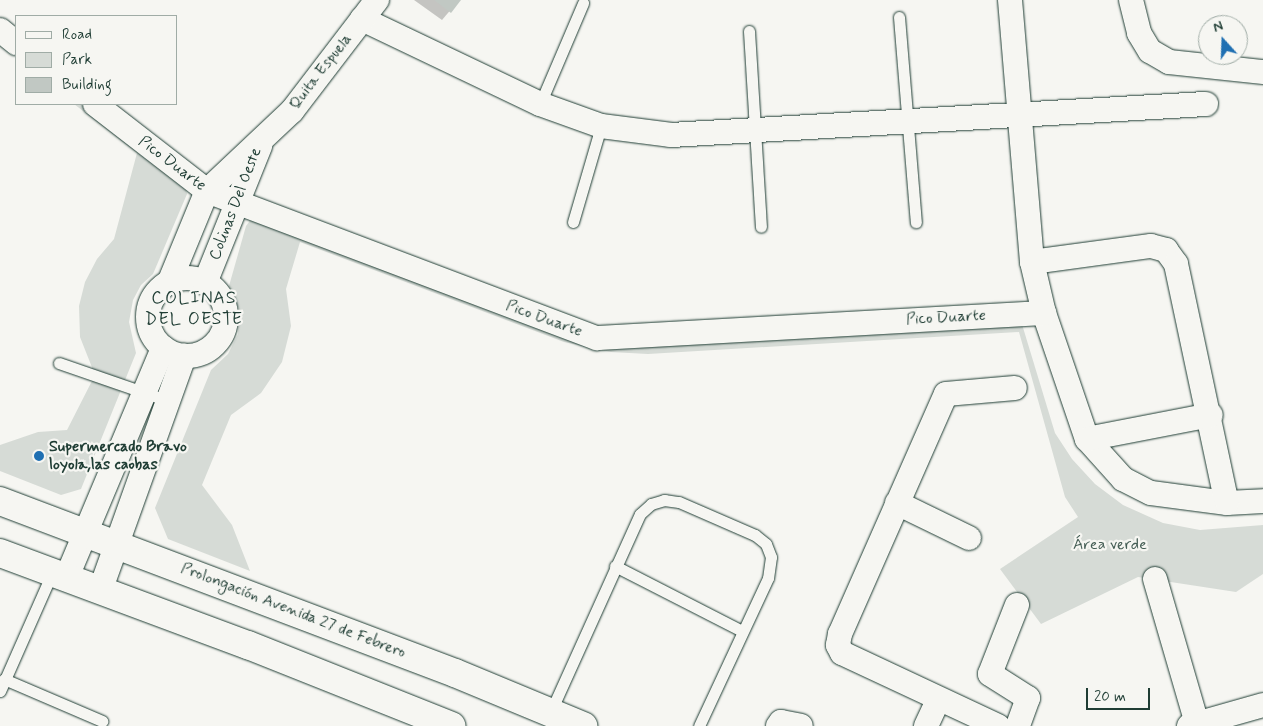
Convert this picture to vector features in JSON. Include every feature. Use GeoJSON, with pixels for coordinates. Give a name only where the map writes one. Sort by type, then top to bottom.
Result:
{"type":"FeatureCollection","features":[{"type":"Feature","properties":{"kind":"main road","name":"Prolongación Avenida 27 de Febrero"},"geometry":{"type":"LineString","coordinates":[[0,501],[118,544],[551,711],[583,726]]}},
{"type":"Feature","properties":{"kind":"main road"},"geometry":{"type":"LineString","coordinates":[[0,554],[100,591],[423,720],[452,726]]}},
{"type":"Feature","properties":{"kind":"street","name":"Quita Espuela"},"geometry":{"type":"LineString","coordinates":[[261,142],[292,111],[377,0]]}},
{"type":"Feature","properties":{"kind":"street"},"geometry":{"type":"LineString","coordinates":[[1010,0],[1032,262],[1044,313],[1086,439],[1123,479],[1151,493],[1227,503],[1263,501]]}},
{"type":"Feature","properties":{"kind":"street"},"geometry":{"type":"LineString","coordinates":[[1132,0],[1138,33],[1150,51],[1168,62],[1263,72]]}},
{"type":"Feature","properties":{"kind":"street"},"geometry":{"type":"LineString","coordinates":[[362,19],[540,104],[601,126],[670,135],[1206,104]]}},
{"type":"Feature","properties":{"kind":"street"},"geometry":{"type":"LineString","coordinates":[[0,30],[15,42]]}},
{"type":"Feature","properties":{"kind":"street","name":"Pico Duarte"},"geometry":{"type":"LineString","coordinates":[[96,105],[207,191],[597,338],[1044,313]]}},
{"type":"Feature","properties":{"kind":"street","name":"Colinas Del Oeste"},"geometry":{"type":"LineString","coordinates":[[174,352],[154,339],[148,314],[159,290],[170,283],[207,191],[261,142]]}},
{"type":"Feature","properties":{"kind":"street","name":"Colinas Del Oeste"},"geometry":{"type":"LineString","coordinates":[[204,283],[239,202],[261,142]]}},
{"type":"Feature","properties":{"kind":"street"},"geometry":{"type":"LineString","coordinates":[[1032,262],[1151,246],[1166,250],[1176,264],[1211,415],[1227,503]]}},
{"type":"Feature","properties":{"kind":"street"},"geometry":{"type":"LineString","coordinates":[[100,591],[118,544],[157,396],[174,352],[196,355],[211,347],[222,334],[226,322],[222,299],[204,283],[193,279],[170,283]]}},
{"type":"Feature","properties":{"kind":"street"},"geometry":{"type":"LineString","coordinates":[[998,726],[938,700],[842,653],[838,645],[840,634],[946,394],[1015,388]]}},
{"type":"Feature","properties":{"kind":"street"},"geometry":{"type":"LineString","coordinates":[[59,576],[85,533],[157,396]]}},
{"type":"Feature","properties":{"kind":"street"},"geometry":{"type":"LineString","coordinates":[[1086,439],[1211,415]]}},
{"type":"Feature","properties":{"kind":"street"},"geometry":{"type":"LineString","coordinates":[[897,504],[969,538]]}},
{"type":"Feature","properties":{"kind":"street"},"geometry":{"type":"LineString","coordinates":[[1155,580],[1193,725],[1263,705]]}},
{"type":"Feature","properties":{"kind":"street"},"geometry":{"type":"LineString","coordinates":[[1017,605],[990,674],[1028,698],[1018,726]]}},
{"type":"Feature","properties":{"kind":"street"},"geometry":{"type":"LineString","coordinates":[[926,726],[938,700]]}},
{"type":"Feature","properties":{"kind":"street"},"geometry":{"type":"LineString","coordinates":[[778,726],[781,722],[801,726]]}},
{"type":"Feature","properties":{"kind":"lane"},"geometry":{"type":"LineString","coordinates":[[540,104],[583,4]]}},
{"type":"Feature","properties":{"kind":"lane"},"geometry":{"type":"LineString","coordinates":[[899,17],[916,222]]}},
{"type":"Feature","properties":{"kind":"lane"},"geometry":{"type":"LineString","coordinates":[[750,31],[761,227]]}},
{"type":"Feature","properties":{"kind":"lane"},"geometry":{"type":"LineString","coordinates":[[573,222],[601,126]]}},
{"type":"Feature","properties":{"kind":"lane"},"geometry":{"type":"LineString","coordinates":[[58,363],[157,396]]}},
{"type":"Feature","properties":{"kind":"lane"},"geometry":{"type":"LineString","coordinates":[[551,711],[640,514],[651,504],[664,500],[679,502],[756,535],[766,544],[770,557],[768,578],[699,726]]}},
{"type":"Feature","properties":{"kind":"lane"},"geometry":{"type":"LineString","coordinates":[[615,566],[742,631]]}},
{"type":"Feature","properties":{"kind":"lane"},"geometry":{"type":"LineString","coordinates":[[0,691],[4,679],[59,576]]}},
{"type":"Feature","properties":{"kind":"lane"},"geometry":{"type":"LineString","coordinates":[[4,679],[102,721]]}},
{"type":"Feature","properties":{"kind":"green space"},"geometry":{"type":"Polygon","coordinates":[[[75,105],[89,105],[185,183],[187,194],[153,274],[141,285],[133,300],[129,322],[136,353],[81,489],[61,495],[0,471],[0,445],[38,432],[67,430],[95,375],[80,337],[79,306],[85,282],[97,259],[114,239],[137,153],[75,105]]]}},
{"type":"Feature","properties":{"kind":"green space","name":"Área verde"},"geometry":{"type":"Polygon","coordinates":[[[252,218],[561,330],[1021,321],[1055,433],[1072,459],[1095,484],[1123,505],[1163,523],[1200,530],[1263,525],[1263,574],[1236,592],[1138,577],[1041,624],[1000,569],[1078,517],[1065,497],[1019,332],[648,354],[611,352],[564,342],[300,242],[286,289],[291,326],[282,362],[261,393],[231,415],[202,485],[232,525],[250,571],[168,539],[155,508],[211,370],[228,354],[238,334],[239,309],[229,286],[246,226],[252,218]]]}},
{"type":"Feature","properties":{"kind":"building"},"geometry":{"type":"Polygon","coordinates":[[[434,0],[461,0],[451,13],[434,0]]]}},
{"type":"Feature","properties":{"kind":"place","name":"Supermercado Bravo loyola,las caobas"},"geometry":{"type":"Point","coordinates":[39,456]}},
{"type":"Feature","properties":{"kind":"district","name":"COLINAS DEL OESTE"},"geometry":{"type":"Point","coordinates":[194,309]}}]}
